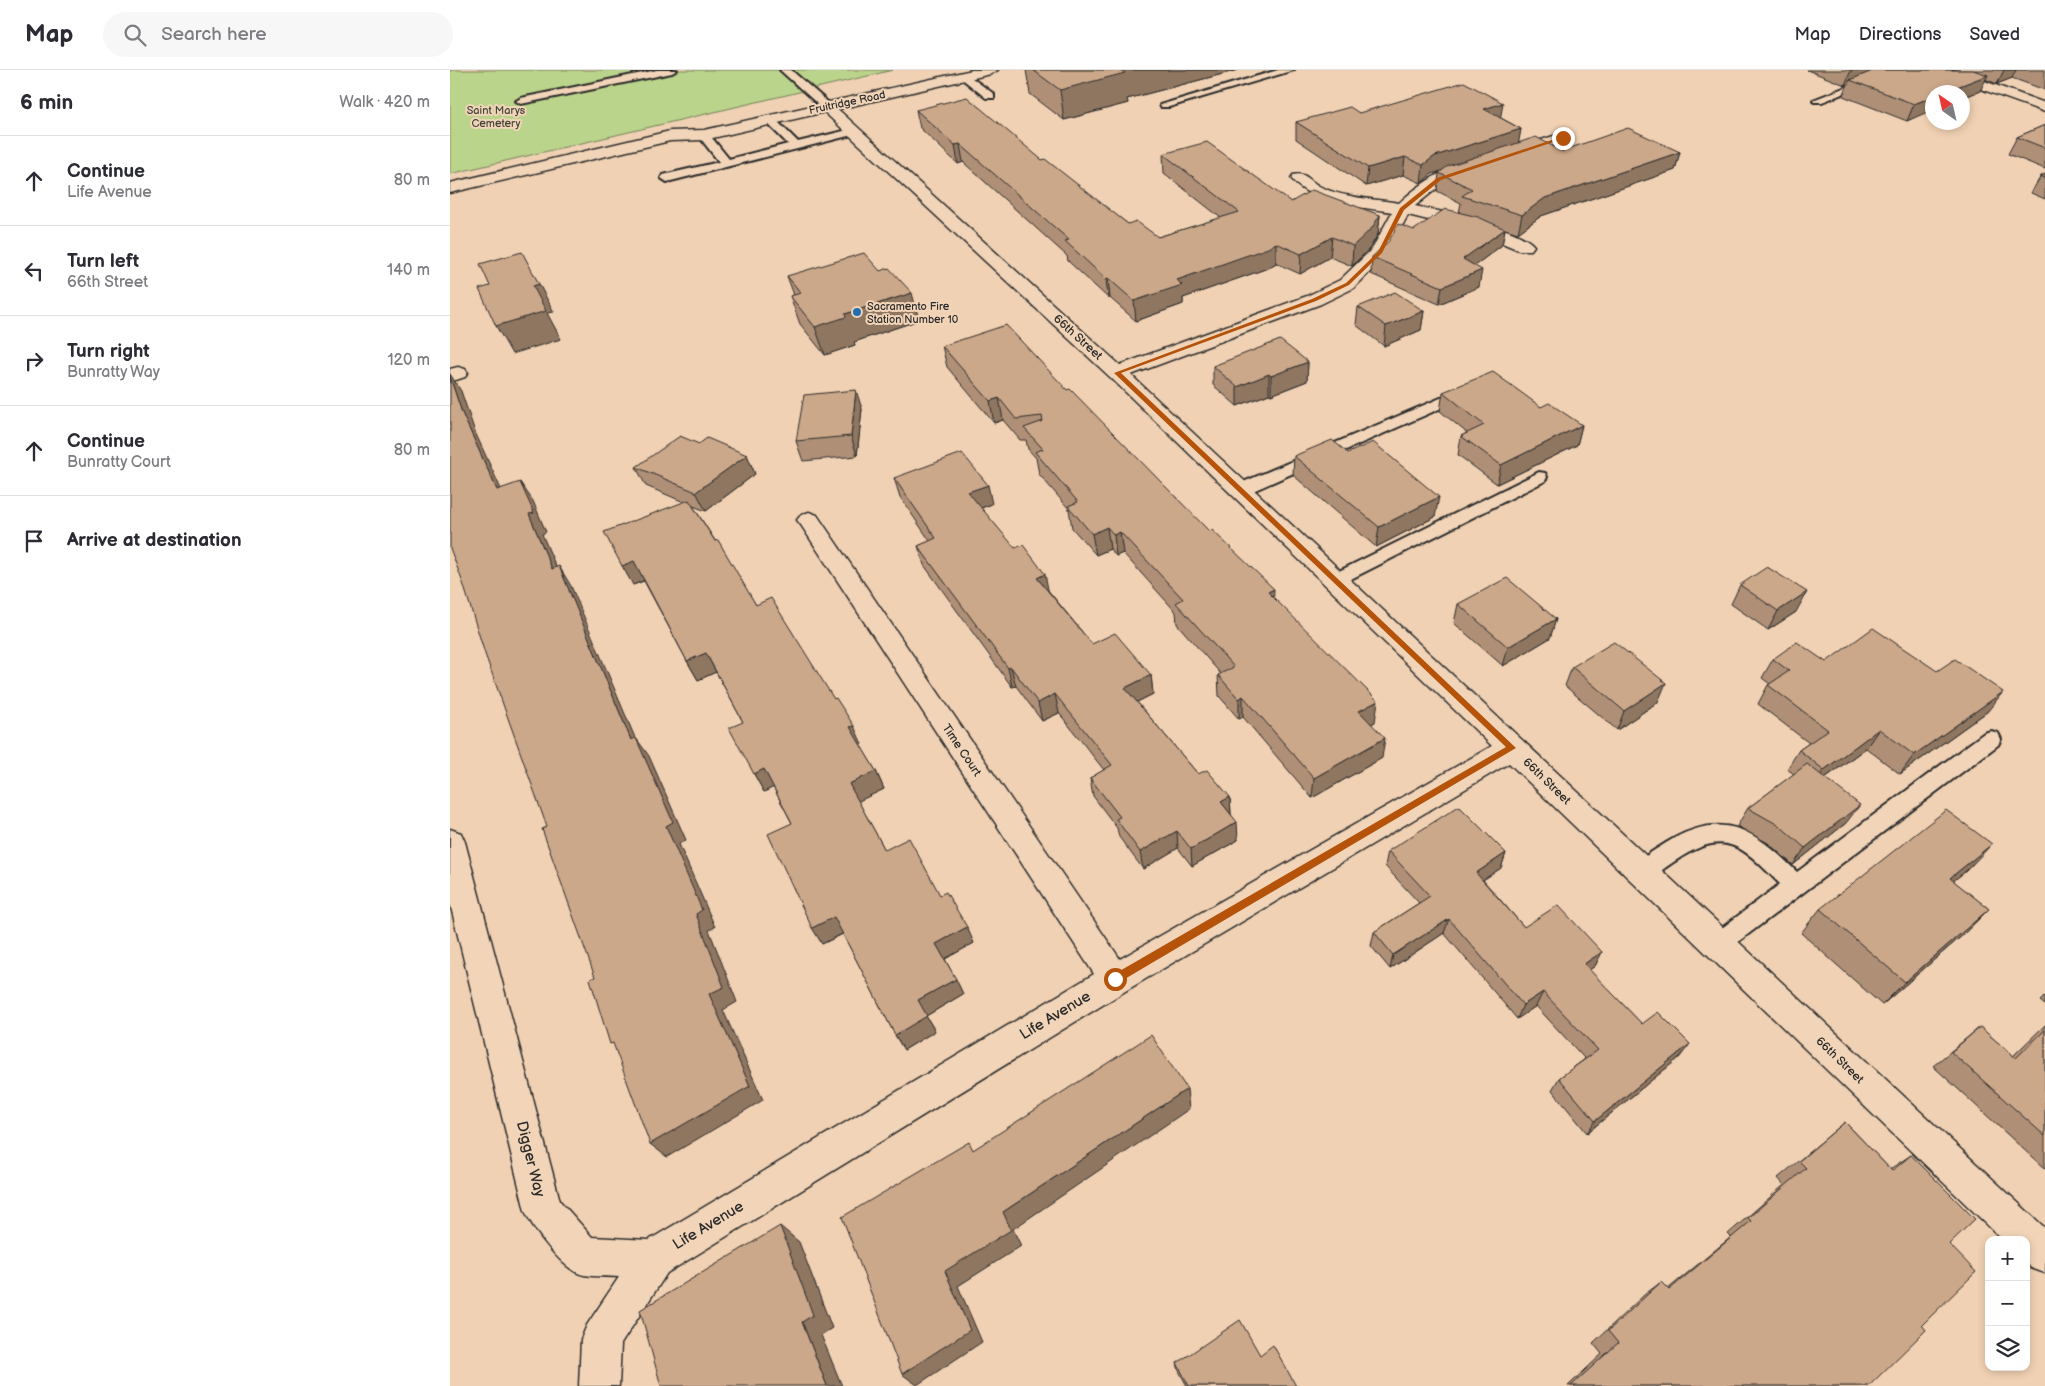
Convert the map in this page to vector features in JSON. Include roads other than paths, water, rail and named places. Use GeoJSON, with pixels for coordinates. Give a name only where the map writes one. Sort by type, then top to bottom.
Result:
{"type":"FeatureCollection","features":[{"type":"Feature","properties":{"kind":"street","name":"Fruitridge Road"},"geometry":{"type":"LineString","coordinates":[[450,188],[670,136],[704,135],[991,70]]}},
{"type":"Feature","properties":{"kind":"street"},"geometry":{"type":"LineString","coordinates":[[1941,70],[2045,108]]}},
{"type":"Feature","properties":{"kind":"street","name":"66th Street"},"geometry":{"type":"LineString","coordinates":[[826,106],[852,132],[1117,373],[2045,1254]]}},
{"type":"Feature","properties":{"kind":"street","name":"Fruitridge Road"},"geometry":{"type":"LineString","coordinates":[[513,190],[682,148],[704,135]]}},
{"type":"Feature","properties":{"kind":"street"},"geometry":{"type":"LineString","coordinates":[[1117,373],[1314,300],[1348,284],[1380,252],[1402,210],[1439,179],[1563,138]]}},
{"type":"Feature","properties":{"kind":"street"},"geometry":{"type":"LineString","coordinates":[[1298,178],[1314,190],[1336,197],[1482,228],[1509,237],[1525,246]]}},
{"type":"Feature","properties":{"kind":"street","name":"Time Court"},"geometry":{"type":"LineString","coordinates":[[809,520],[1115,979]]}},
{"type":"Feature","properties":{"kind":"street","name":"Life Avenue"},"geometry":{"type":"LineString","coordinates":[[653,1258],[1115,979],[1512,748]]}},
{"type":"Feature","properties":{"kind":"street","name":"Digger Way"},"geometry":{"type":"LineString","coordinates":[[450,842],[544,1211],[583,1256],[653,1258]]}},
{"type":"Feature","properties":{"kind":"street"},"geometry":{"type":"LineString","coordinates":[[598,1386],[601,1339],[653,1258]]}},
{"type":"Feature","properties":{"kind":"lane"},"geometry":{"type":"LineString","coordinates":[[522,101],[672,70]]}},
{"type":"Feature","properties":{"kind":"lane"},"geometry":{"type":"LineString","coordinates":[[785,70],[826,106]]}},
{"type":"Feature","properties":{"kind":"lane"},"geometry":{"type":"LineString","coordinates":[[1165,105],[1289,70]]}},
{"type":"Feature","properties":{"kind":"lane"},"geometry":{"type":"LineString","coordinates":[[1818,100],[1899,70]]}},
{"type":"Feature","properties":{"kind":"lane"},"geometry":{"type":"LineString","coordinates":[[965,76],[990,96]]}},
{"type":"Feature","properties":{"kind":"lane"},"geometry":{"type":"LineString","coordinates":[[770,120],[796,146]]}},
{"type":"Feature","properties":{"kind":"lane"},"geometry":{"type":"LineString","coordinates":[[667,178],[852,132]]}},
{"type":"Feature","properties":{"kind":"lane"},"geometry":{"type":"LineString","coordinates":[[704,135],[726,163]]}},
{"type":"Feature","properties":{"kind":"lane"},"geometry":{"type":"LineString","coordinates":[[1240,490],[1457,396]]}},
{"type":"Feature","properties":{"kind":"lane"},"geometry":{"type":"LineString","coordinates":[[1335,580],[1539,477]]}},
{"type":"Feature","properties":{"kind":"lane"},"geometry":{"type":"LineString","coordinates":[[1718,944],[1991,739]]}},
{"type":"Feature","properties":{"kind":"lane"},"geometry":{"type":"LineString","coordinates":[[1642,872],[1672,849],[1726,832],[1748,842],[1796,885]]}},
{"type":"Feature","properties":{"kind":"place","name":"Sacramento Fire Station Number 10"},"geometry":{"type":"Point","coordinates":[857,312]}},
{"type":"Feature","properties":{"kind":"park label","name":"Saint Marys Cemetery"},"geometry":{"type":"Point","coordinates":[496,116]}}]}
